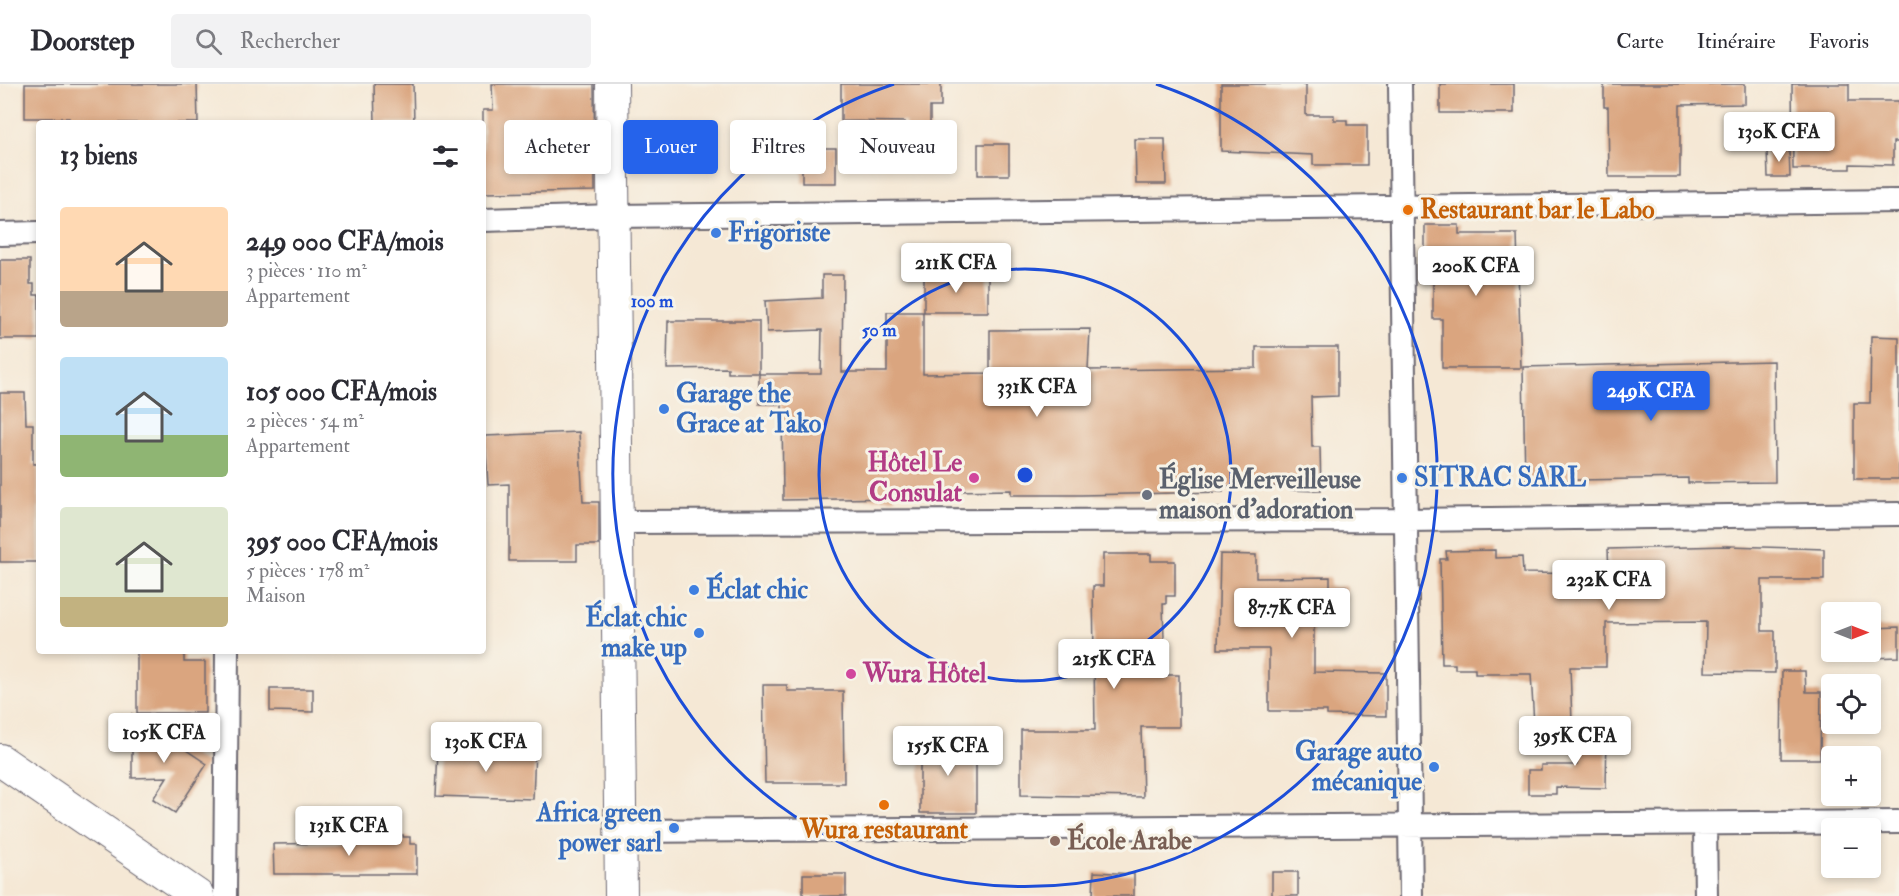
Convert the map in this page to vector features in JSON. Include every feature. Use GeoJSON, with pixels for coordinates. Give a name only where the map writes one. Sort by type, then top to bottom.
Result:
{"type":"FeatureCollection","features":[{"type":"Feature","properties":{"kind":"street"},"geometry":{"type":"LineString","coordinates":[[612,84],[621,896]]}},
{"type":"Feature","properties":{"kind":"street"},"geometry":{"type":"LineString","coordinates":[[1400,84],[1411,896]]}},
{"type":"Feature","properties":{"kind":"street"},"geometry":{"type":"LineString","coordinates":[[486,220],[614,216],[1899,201]]}},
{"type":"Feature","properties":{"kind":"street"},"geometry":{"type":"LineString","coordinates":[[0,234],[36,233]]}},
{"type":"Feature","properties":{"kind":"street"},"geometry":{"type":"LineString","coordinates":[[617,522],[1406,520],[1899,514]]}},
{"type":"Feature","properties":{"kind":"street"},"geometry":{"type":"LineString","coordinates":[[225,896],[227,654]]}},
{"type":"Feature","properties":{"kind":"street"},"geometry":{"type":"LineString","coordinates":[[0,760],[198,896]]}},
{"type":"Feature","properties":{"kind":"street"},"geometry":{"type":"LineString","coordinates":[[621,831],[1899,822]]}},
{"type":"Feature","properties":{"kind":"street"},"geometry":{"type":"LineString","coordinates":[[1705,824],[1706,896]]}},
{"type":"Feature","properties":{"kind":"building"},"geometry":{"type":"Polygon","coordinates":[[[25,84],[197,84],[198,120],[25,118],[25,84]]]}},
{"type":"Feature","properties":{"kind":"building"},"geometry":{"type":"Polygon","coordinates":[[[374,84],[413,84],[414,120],[375,120],[374,84]]]}},
{"type":"Feature","properties":{"kind":"building"},"geometry":{"type":"Polygon","coordinates":[[[492,84],[594,84],[594,120],[504,120],[504,174],[595,174],[595,191],[486,193],[486,120],[483,120],[483,110],[493,110],[492,84]]]}},
{"type":"Feature","properties":{"kind":"building"},"geometry":{"type":"Polygon","coordinates":[[[841,84],[941,84],[941,107],[930,107],[930,120],[841,120],[841,84]]]}},
{"type":"Feature","properties":{"kind":"building"},"geometry":{"type":"Polygon","coordinates":[[[1221,84],[1306,84],[1306,115],[1334,115],[1334,120],[1347,120],[1347,125],[1367,125],[1367,165],[1313,165],[1313,155],[1221,151],[1221,84]]]}},
{"type":"Feature","properties":{"kind":"building"},"geometry":{"type":"Polygon","coordinates":[[[1440,84],[1514,84],[1514,113],[1440,113],[1440,84]]]}},
{"type":"Feature","properties":{"kind":"building"},"geometry":{"type":"Polygon","coordinates":[[[1604,84],[1745,84],[1745,104],[1680,105],[1680,177],[1609,177],[1608,107],[1604,107],[1604,84]]]}},
{"type":"Feature","properties":{"kind":"building"},"geometry":{"type":"Polygon","coordinates":[[[1792,84],[1849,84],[1849,101],[1899,101],[1899,142],[1893,142],[1893,165],[1850,164],[1850,169],[1793,169],[1792,84]]]}},
{"type":"Feature","properties":{"kind":"building"},"geometry":{"type":"Polygon","coordinates":[[[1135,139],[1165,139],[1166,184],[1136,184],[1135,139]]]}},
{"type":"Feature","properties":{"kind":"building"},"geometry":{"type":"Polygon","coordinates":[[[978,144],[1009,144],[1009,175],[978,175],[978,144]]]}},
{"type":"Feature","properties":{"kind":"building"},"geometry":{"type":"Polygon","coordinates":[[[826,148],[836,148],[836,183],[802,183],[802,174],[826,174],[826,148]]]}},
{"type":"Feature","properties":{"kind":"building"},"geometry":{"type":"Polygon","coordinates":[[[1767,150],[1789,150],[1790,177],[1768,177],[1767,150]]]}},
{"type":"Feature","properties":{"kind":"building"},"geometry":{"type":"Polygon","coordinates":[[[1425,225],[1459,225],[1459,234],[1517,234],[1521,368],[1442,368],[1442,319],[1433,319],[1433,265],[1425,265],[1425,225]]]}},
{"type":"Feature","properties":{"kind":"building"},"geometry":{"type":"Polygon","coordinates":[[[0,260],[30,260],[30,284],[34,284],[34,295],[36,295],[36,339],[0,339],[0,260]]]}},
{"type":"Feature","properties":{"kind":"building"},"geometry":{"type":"Polygon","coordinates":[[[822,275],[843,275],[842,372],[887,372],[887,312],[923,312],[923,374],[990,373],[990,330],[1090,329],[1088,370],[1256,368],[1256,347],[1338,347],[1338,396],[1311,397],[1312,447],[1320,447],[1321,491],[1290,490],[1290,486],[1223,486],[1223,492],[1011,495],[1011,490],[895,492],[895,498],[783,500],[782,404],[759,404],[759,374],[821,374],[822,330],[767,332],[765,301],[822,298],[822,275]]]}},
{"type":"Feature","properties":{"kind":"building"},"geometry":{"type":"Polygon","coordinates":[[[924,276],[988,276],[988,312],[924,312],[924,276]]]}},
{"type":"Feature","properties":{"kind":"building"},"geometry":{"type":"Polygon","coordinates":[[[668,321],[759,321],[759,373],[728,373],[728,368],[667,369],[668,321]]]}},
{"type":"Feature","properties":{"kind":"building"},"geometry":{"type":"Polygon","coordinates":[[[1871,336],[1899,337],[1899,479],[1854,479],[1854,403],[1870,403],[1871,336]]]}},
{"type":"Feature","properties":{"kind":"building"},"geometry":{"type":"Polygon","coordinates":[[[1774,361],[1775,482],[1688,483],[1688,478],[1525,481],[1523,367],[1774,361]]]}},
{"type":"Feature","properties":{"kind":"building"},"geometry":{"type":"Polygon","coordinates":[[[0,393],[25,393],[26,424],[33,424],[33,464],[36,464],[36,562],[0,562],[0,393]]]}},
{"type":"Feature","properties":{"kind":"building"},"geometry":{"type":"Polygon","coordinates":[[[579,432],[583,502],[599,502],[599,545],[577,545],[577,561],[509,561],[509,484],[488,485],[486,436],[579,432]]]}},
{"type":"Feature","properties":{"kind":"building"},"geometry":{"type":"Polygon","coordinates":[[[1728,546],[1824,549],[1824,580],[1762,580],[1762,631],[1775,631],[1775,673],[1705,672],[1706,622],[1606,623],[1606,667],[1570,667],[1572,722],[1534,724],[1531,674],[1475,674],[1475,669],[1455,669],[1455,664],[1442,664],[1440,559],[1447,559],[1446,551],[1495,550],[1495,558],[1522,557],[1523,573],[1609,574],[1608,549],[1728,546]]]}},
{"type":"Feature","properties":{"kind":"building"},"geometry":{"type":"Polygon","coordinates":[[[1103,554],[1151,554],[1151,561],[1175,561],[1175,596],[1166,596],[1166,604],[1163,604],[1165,675],[1179,675],[1179,727],[1141,727],[1143,797],[1021,795],[1021,730],[1095,730],[1093,586],[1103,586],[1103,554]]]}},
{"type":"Feature","properties":{"kind":"building"},"geometry":{"type":"Polygon","coordinates":[[[1220,554],[1256,555],[1256,578],[1330,577],[1330,587],[1346,586],[1346,623],[1314,623],[1314,672],[1386,673],[1386,716],[1327,715],[1327,711],[1269,711],[1269,649],[1218,649],[1220,554]]]}},
{"type":"Feature","properties":{"kind":"building"},"geometry":{"type":"Polygon","coordinates":[[[1899,627],[1899,657],[1881,658],[1881,628],[1899,627]]]}},
{"type":"Feature","properties":{"kind":"building"},"geometry":{"type":"Polygon","coordinates":[[[137,654],[184,654],[184,662],[205,662],[205,713],[137,713],[137,654]]]}},
{"type":"Feature","properties":{"kind":"building"},"geometry":{"type":"Polygon","coordinates":[[[1782,671],[1805,671],[1806,692],[1821,692],[1820,759],[1781,759],[1782,671]]]}},
{"type":"Feature","properties":{"kind":"building"},"geometry":{"type":"Polygon","coordinates":[[[763,685],[787,685],[787,691],[843,691],[844,783],[765,783],[763,685]]]}},
{"type":"Feature","properties":{"kind":"building"},"geometry":{"type":"Polygon","coordinates":[[[270,689],[313,689],[313,712],[270,711],[270,689]]]}},
{"type":"Feature","properties":{"kind":"building"},"geometry":{"type":"Polygon","coordinates":[[[132,714],[207,764],[175,813],[153,799],[167,777],[132,778],[132,714]]]}},
{"type":"Feature","properties":{"kind":"building"},"geometry":{"type":"Polygon","coordinates":[[[1577,730],[1607,730],[1606,788],[1556,787],[1556,794],[1528,794],[1528,770],[1541,770],[1541,765],[1577,765],[1577,730]]]}},
{"type":"Feature","properties":{"kind":"building"},"geometry":{"type":"Polygon","coordinates":[[[920,741],[976,741],[976,813],[920,813],[920,741]]]}},
{"type":"Feature","properties":{"kind":"building"},"geometry":{"type":"Polygon","coordinates":[[[438,748],[535,750],[533,799],[436,796],[438,748]]]}},
{"type":"Feature","properties":{"kind":"building"},"geometry":{"type":"Polygon","coordinates":[[[342,835],[410,837],[410,844],[417,844],[417,874],[274,874],[273,844],[342,843],[342,835]]]}},
{"type":"Feature","properties":{"kind":"building"},"geometry":{"type":"Polygon","coordinates":[[[1094,872],[1134,874],[1134,896],[1093,896],[1094,872]]]}},
{"type":"Feature","properties":{"kind":"building"},"geometry":{"type":"Polygon","coordinates":[[[1272,872],[1298,872],[1298,896],[1272,896],[1272,872]]]}},
{"type":"Feature","properties":{"kind":"building"},"geometry":{"type":"Polygon","coordinates":[[[803,874],[846,874],[846,896],[803,896],[803,874]]]}},
{"type":"Feature","properties":{"kind":"place","name":"Restaurant bar le Labo"},"geometry":{"type":"Point","coordinates":[1408,210]}},
{"type":"Feature","properties":{"kind":"place","name":"Frigoriste"},"geometry":{"type":"Point","coordinates":[716,233]}},
{"type":"Feature","properties":{"kind":"place","name":"Garage the Grace at Tako"},"geometry":{"type":"Point","coordinates":[664,409]}},
{"type":"Feature","properties":{"kind":"place","name":"Hôtel Le Consulat"},"geometry":{"type":"Point","coordinates":[974,478]}},
{"type":"Feature","properties":{"kind":"place","name":"SITRAC SARL"},"geometry":{"type":"Point","coordinates":[1402,478]}},
{"type":"Feature","properties":{"kind":"place","name":"Église Merveilleuse maison d'adoration"},"geometry":{"type":"Point","coordinates":[1147,495]}},
{"type":"Feature","properties":{"kind":"place","name":"Éclat chic"},"geometry":{"type":"Point","coordinates":[694,590]}},
{"type":"Feature","properties":{"kind":"place","name":"Éclat chic make up"},"geometry":{"type":"Point","coordinates":[699,633]}},
{"type":"Feature","properties":{"kind":"place","name":"Wura Hôtel"},"geometry":{"type":"Point","coordinates":[851,674]}},
{"type":"Feature","properties":{"kind":"place","name":"Garage auto mécanique"},"geometry":{"type":"Point","coordinates":[1434,767]}},
{"type":"Feature","properties":{"kind":"place","name":"Wura restaurant"},"geometry":{"type":"Point","coordinates":[884,805]}},
{"type":"Feature","properties":{"kind":"place","name":"Africa green power sarl"},"geometry":{"type":"Point","coordinates":[674,828]}},
{"type":"Feature","properties":{"kind":"place","name":"École Arabe"},"geometry":{"type":"Point","coordinates":[1055,841]}}]}
